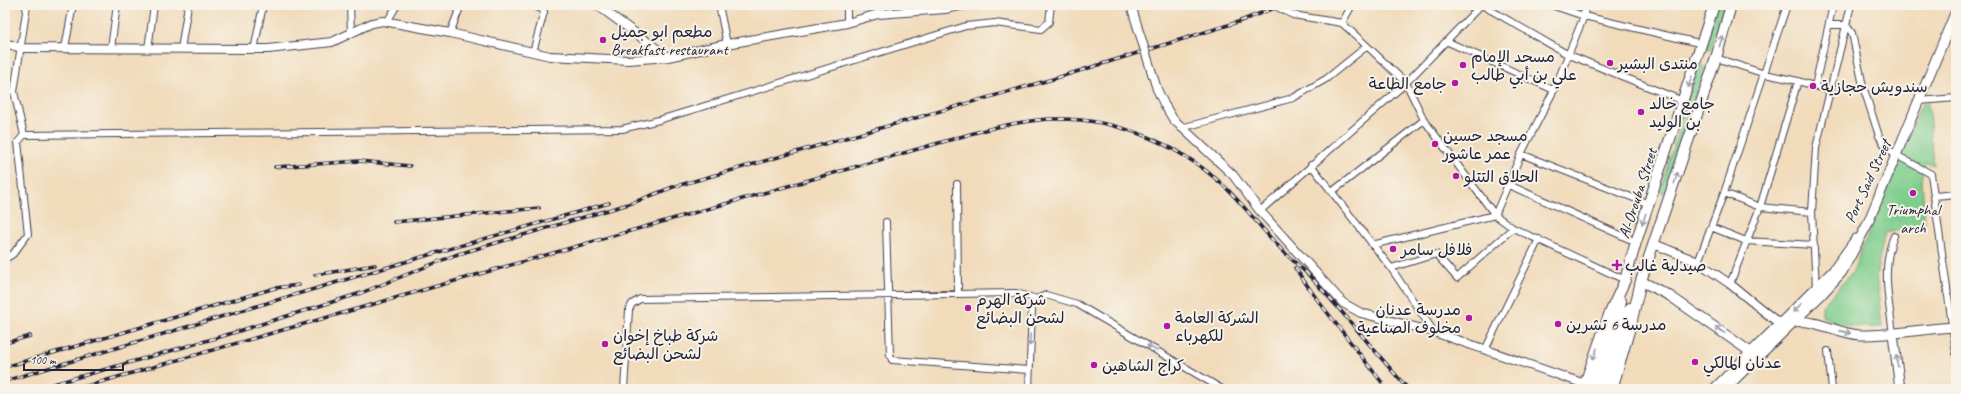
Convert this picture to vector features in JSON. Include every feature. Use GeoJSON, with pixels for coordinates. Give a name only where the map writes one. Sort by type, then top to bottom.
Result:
{"type":"FeatureCollection","features":[{"type":"Feature","properties":{"kind":"main road","name":"Al-Orouba Street"},"geometry":{"type":"LineString","coordinates":[[1587,387],[1617,319],[1625,280],[1636,242],[1703,44],[1714,5]]}},
{"type":"Feature","properties":{"kind":"main road","name":"Al-Orouba Street"},"geometry":{"type":"LineString","coordinates":[[1612,389],[1631,324],[1641,281],[1716,58],[1731,5]]}},
{"type":"Feature","properties":{"kind":"main road","name":"Port Said Street"},"geometry":{"type":"LineString","coordinates":[[1714,389],[1833,271],[1846,251],[1867,225],[1956,11]]}},
{"type":"Feature","properties":{"kind":"main road"},"geometry":{"type":"LineString","coordinates":[[1699,54],[1716,58]]}},
{"type":"Feature","properties":{"kind":"main road"},"geometry":{"type":"LineString","coordinates":[[1725,389],[1842,272],[1867,225]]}},
{"type":"Feature","properties":{"kind":"main road"},"geometry":{"type":"LineString","coordinates":[[1601,389],[1624,322],[1641,281],[1670,296],[1752,353]]}},
{"type":"Feature","properties":{"kind":"main road"},"geometry":{"type":"LineString","coordinates":[[1793,322],[1815,322],[1857,334],[1893,334],[1955,327]]}},
{"type":"Feature","properties":{"kind":"main road"},"geometry":{"type":"LineString","coordinates":[[1893,334],[1900,389]]}},
{"type":"Feature","properties":{"kind":"street"},"geometry":{"type":"LineString","coordinates":[[24,135],[14,92],[27,5]]}},
{"type":"Feature","properties":{"kind":"street"},"geometry":{"type":"LineString","coordinates":[[66,48],[73,5]]}},
{"type":"Feature","properties":{"kind":"street"},"geometry":{"type":"LineString","coordinates":[[111,48],[117,5]]}},
{"type":"Feature","properties":{"kind":"street"},"geometry":{"type":"LineString","coordinates":[[148,49],[154,5]]}},
{"type":"Feature","properties":{"kind":"street"},"geometry":{"type":"LineString","coordinates":[[181,49],[188,5]]}},
{"type":"Feature","properties":{"kind":"street"},"geometry":{"type":"LineString","coordinates":[[254,50],[263,5]]}},
{"type":"Feature","properties":{"kind":"street"},"geometry":{"type":"LineString","coordinates":[[350,5],[351,32]]}},
{"type":"Feature","properties":{"kind":"street"},"geometry":{"type":"LineString","coordinates":[[387,22],[397,5]]}},
{"type":"Feature","properties":{"kind":"street"},"geometry":{"type":"LineString","coordinates":[[450,33],[461,5]]}},
{"type":"Feature","properties":{"kind":"street"},"geometry":{"type":"LineString","coordinates":[[531,5],[542,9],[544,12],[533,52]]}},
{"type":"Feature","properties":{"kind":"street"},"geometry":{"type":"LineString","coordinates":[[597,5],[668,57]]}},
{"type":"Feature","properties":{"kind":"street"},"geometry":{"type":"LineString","coordinates":[[719,5],[727,44]]}},
{"type":"Feature","properties":{"kind":"street"},"geometry":{"type":"LineString","coordinates":[[847,5],[847,23]]}},
{"type":"Feature","properties":{"kind":"street"},"geometry":{"type":"LineString","coordinates":[[5,43],[21,48],[254,50],[325,43],[338,39],[372,23],[387,22],[450,33],[550,56],[628,60],[668,57],[727,44],[847,23],[878,14],[945,9],[964,5]]}},
{"type":"Feature","properties":{"kind":"street"},"geometry":{"type":"LineString","coordinates":[[5,259],[13,254],[28,234],[18,142],[24,135],[622,129],[659,120],[966,26],[996,24],[1041,29],[1049,22],[1051,5]]}},
{"type":"Feature","properties":{"kind":"street"},"geometry":{"type":"LineString","coordinates":[[1131,5],[1157,89],[1168,112],[1181,128],[1233,175],[1260,211],[1343,303],[1361,313],[1434,332],[1587,387]]}},
{"type":"Feature","properties":{"kind":"street"},"geometry":{"type":"LineString","coordinates":[[1272,5],[1293,15],[1342,23],[1406,83],[1424,120],[1496,215],[1513,228],[1625,280]]}},
{"type":"Feature","properties":{"kind":"street"},"geometry":{"type":"LineString","coordinates":[[1342,23],[1352,5]]}},
{"type":"Feature","properties":{"kind":"street"},"geometry":{"type":"LineString","coordinates":[[1260,211],[1406,83],[1482,5],[1567,54],[1683,101]]}},
{"type":"Feature","properties":{"kind":"street"},"geometry":{"type":"LineString","coordinates":[[1551,5],[1584,16],[1703,44]]}},
{"type":"Feature","properties":{"kind":"street"},"geometry":{"type":"LineString","coordinates":[[1496,215],[1521,154],[1554,90],[1567,54],[1584,16],[1585,5]]}},
{"type":"Feature","properties":{"kind":"street"},"geometry":{"type":"LineString","coordinates":[[1698,262],[1724,193],[1787,5]]}},
{"type":"Feature","properties":{"kind":"street"},"geometry":{"type":"LineString","coordinates":[[1815,86],[1833,5]]}},
{"type":"Feature","properties":{"kind":"street"},"geometry":{"type":"LineString","coordinates":[[1816,288],[1812,212],[1816,148],[1851,5]]}},
{"type":"Feature","properties":{"kind":"street"},"geometry":{"type":"LineString","coordinates":[[1829,25],[1846,25]]}},
{"type":"Feature","properties":{"kind":"street"},"geometry":{"type":"LineString","coordinates":[[1846,25],[1854,37],[1863,86],[1882,142],[1896,155],[1931,174],[1955,327],[1956,353]]}},
{"type":"Feature","properties":{"kind":"street"},"geometry":{"type":"LineString","coordinates":[[1446,41],[1554,90]]}},
{"type":"Feature","properties":{"kind":"street"},"geometry":{"type":"LineString","coordinates":[[1181,128],[1293,98],[1326,78],[1367,46]]}},
{"type":"Feature","properties":{"kind":"street"},"geometry":{"type":"LineString","coordinates":[[1716,58],[1765,74],[1798,81],[1830,91]]}},
{"type":"Feature","properties":{"kind":"street"},"geometry":{"type":"LineString","coordinates":[[1730,284],[1760,207],[1798,81]]}},
{"type":"Feature","properties":{"kind":"street"},"geometry":{"type":"LineString","coordinates":[[1919,101],[1956,98]]}},
{"type":"Feature","properties":{"kind":"street"},"geometry":{"type":"LineString","coordinates":[[1333,191],[1424,120]]}},
{"type":"Feature","properties":{"kind":"street"},"geometry":{"type":"LineString","coordinates":[[1521,154],[1649,204]]}},
{"type":"Feature","properties":{"kind":"street"},"geometry":{"type":"LineString","coordinates":[[1311,165],[1333,191],[1372,245],[1391,268],[1434,332]]}},
{"type":"Feature","properties":{"kind":"street"},"geometry":{"type":"LineString","coordinates":[[957,184],[958,294]]}},
{"type":"Feature","properties":{"kind":"street"},"geometry":{"type":"LineString","coordinates":[[1508,185],[1636,242]]}},
{"type":"Feature","properties":{"kind":"street"},"geometry":{"type":"LineString","coordinates":[[1724,193],[1760,207],[1812,212]]}},
{"type":"Feature","properties":{"kind":"street"},"geometry":{"type":"LineString","coordinates":[[1935,196],[1956,194]]}},
{"type":"Feature","properties":{"kind":"street"},"geometry":{"type":"LineString","coordinates":[[1372,245],[1496,215]]}},
{"type":"Feature","properties":{"kind":"street"},"geometry":{"type":"LineString","coordinates":[[886,222],[890,355],[894,361],[1029,370]]}},
{"type":"Feature","properties":{"kind":"street"},"geometry":{"type":"LineString","coordinates":[[1711,227],[1746,241],[1814,245]]}},
{"type":"Feature","properties":{"kind":"street"},"geometry":{"type":"LineString","coordinates":[[1391,268],[1436,254],[1457,278],[1513,228]]}},
{"type":"Feature","properties":{"kind":"street"},"geometry":{"type":"LineString","coordinates":[[1893,334],[1887,267],[1889,249],[1894,236]]}},
{"type":"Feature","properties":{"kind":"street"},"geometry":{"type":"LineString","coordinates":[[1486,350],[1539,239]]}},
{"type":"Feature","properties":{"kind":"street"},"geometry":{"type":"LineString","coordinates":[[1654,244],[1698,262],[1730,284],[1780,325]]}},
{"type":"Feature","properties":{"kind":"street"},"geometry":{"type":"LineString","coordinates":[[624,389],[629,310],[632,304],[640,299],[1016,293],[1037,299]]}},
{"type":"Feature","properties":{"kind":"street"},"geometry":{"type":"LineString","coordinates":[[1029,389],[1032,308],[1037,299],[1046,295],[1051,295],[1076,304],[1222,389]]}},
{"type":"Feature","properties":{"kind":"street"},"geometry":{"type":"LineString","coordinates":[[1828,351],[1832,389]]}},
{"type":"Feature","properties":{"kind":"green space"},"geometry":{"type":"Polygon","coordinates":[[[1717,5],[1725,5],[1710,50],[1704,50],[1717,5]]]}},
{"type":"Feature","properties":{"kind":"green space"},"geometry":{"type":"Polygon","coordinates":[[[1701,64],[1705,68],[1667,191],[1662,193],[1660,190],[1698,66],[1701,64]]]}},
{"type":"Feature","properties":{"kind":"green space"},"geometry":{"type":"Polygon","coordinates":[[[1928,102],[1934,165],[1925,162],[1922,180],[1925,225],[1885,233],[1876,275],[1882,327],[1851,326],[1822,316],[1822,306],[1852,273],[1922,103],[1928,102]]]}},
{"type":"Feature","properties":{"kind":"railway"},"geometry":{"type":"LineString","coordinates":[[36,389],[223,336],[361,293],[455,255],[632,203],[673,187],[1053,79],[1238,22],[1282,5]]}},
{"type":"Feature","properties":{"kind":"railway"},"geometry":{"type":"LineString","coordinates":[[76,389],[981,131],[1016,123],[1052,119],[1076,120],[1122,128],[1165,145],[1205,170],[1231,193],[1276,244],[1313,280],[1408,389]]}},
{"type":"Feature","properties":{"kind":"railway"},"geometry":{"type":"LineString","coordinates":[[275,167],[359,161],[410,166]]}},
{"type":"Feature","properties":{"kind":"railway"},"geometry":{"type":"LineString","coordinates":[[5,381],[609,203]]}},
{"type":"Feature","properties":{"kind":"railway"},"geometry":{"type":"LineString","coordinates":[[394,222],[539,208]]}},
{"type":"Feature","properties":{"kind":"railway"},"geometry":{"type":"LineString","coordinates":[[315,275],[375,265]]}},
{"type":"Feature","properties":{"kind":"railway"},"geometry":{"type":"LineString","coordinates":[[1295,268],[1316,298],[1387,389]]}},
{"type":"Feature","properties":{"kind":"railway"},"geometry":{"type":"LineString","coordinates":[[5,367],[275,288],[299,285]]}},
{"type":"Feature","properties":{"kind":"railway"},"geometry":{"type":"LineString","coordinates":[[5,343],[30,336]]}},
{"type":"Feature","properties":{"kind":"place","name":"مطعم ابو جميل Breakfast restaurant"},"geometry":{"type":"Point","coordinates":[603,40]}},
{"type":"Feature","properties":{"kind":"place","name":"منتدى البشير"},"geometry":{"type":"Point","coordinates":[1610,63]}},
{"type":"Feature","properties":{"kind":"place","name":"مسجد الإمام علي بن أبي طالب"},"geometry":{"type":"Point","coordinates":[1463,65]}},
{"type":"Feature","properties":{"kind":"place","name":"جامع الطاعة"},"geometry":{"type":"Point","coordinates":[1455,83]}},
{"type":"Feature","properties":{"kind":"place","name":"سندويش حجازية"},"geometry":{"type":"Point","coordinates":[1813,86]}},
{"type":"Feature","properties":{"kind":"place","name":"جامع خالد بن الوليد"},"geometry":{"type":"Point","coordinates":[1641,112]}},
{"type":"Feature","properties":{"kind":"place","name":"مسجد حسين عمر عاشور"},"geometry":{"type":"Point","coordinates":[1435,144]}},
{"type":"Feature","properties":{"kind":"place","name":"الحلاق التتلو"},"geometry":{"type":"Point","coordinates":[1456,176]}},
{"type":"Feature","properties":{"kind":"place","name":"Triumphal arch"},"geometry":{"type":"Point","coordinates":[1913,193]}},
{"type":"Feature","properties":{"kind":"place","name":"فلافل سامر"},"geometry":{"type":"Point","coordinates":[1393,249]}},
{"type":"Feature","properties":{"kind":"place","name":"صيدلية غالب"},"geometry":{"type":"Point","coordinates":[1617,265]}},
{"type":"Feature","properties":{"kind":"place","name":"شركة الهرم لشحن البضائع"},"geometry":{"type":"Point","coordinates":[968,308]}},
{"type":"Feature","properties":{"kind":"place","name":"مدرسة عدنان مخلوف الصناعية"},"geometry":{"type":"Point","coordinates":[1469,318]}},
{"type":"Feature","properties":{"kind":"place","name":"مدرسة 6 تشرين"},"geometry":{"type":"Point","coordinates":[1558,324]}},
{"type":"Feature","properties":{"kind":"place","name":"الشركة العامة للكهرباء"},"geometry":{"type":"Point","coordinates":[1167,326]}},
{"type":"Feature","properties":{"kind":"place","name":"شركة طباخ إخوان لشحن البضائع"},"geometry":{"type":"Point","coordinates":[605,344]}},
{"type":"Feature","properties":{"kind":"place","name":"عدنان المالكي"},"geometry":{"type":"Point","coordinates":[1695,362]}},
{"type":"Feature","properties":{"kind":"place","name":"كراج الشاهين"},"geometry":{"type":"Point","coordinates":[1094,365]}}]}
